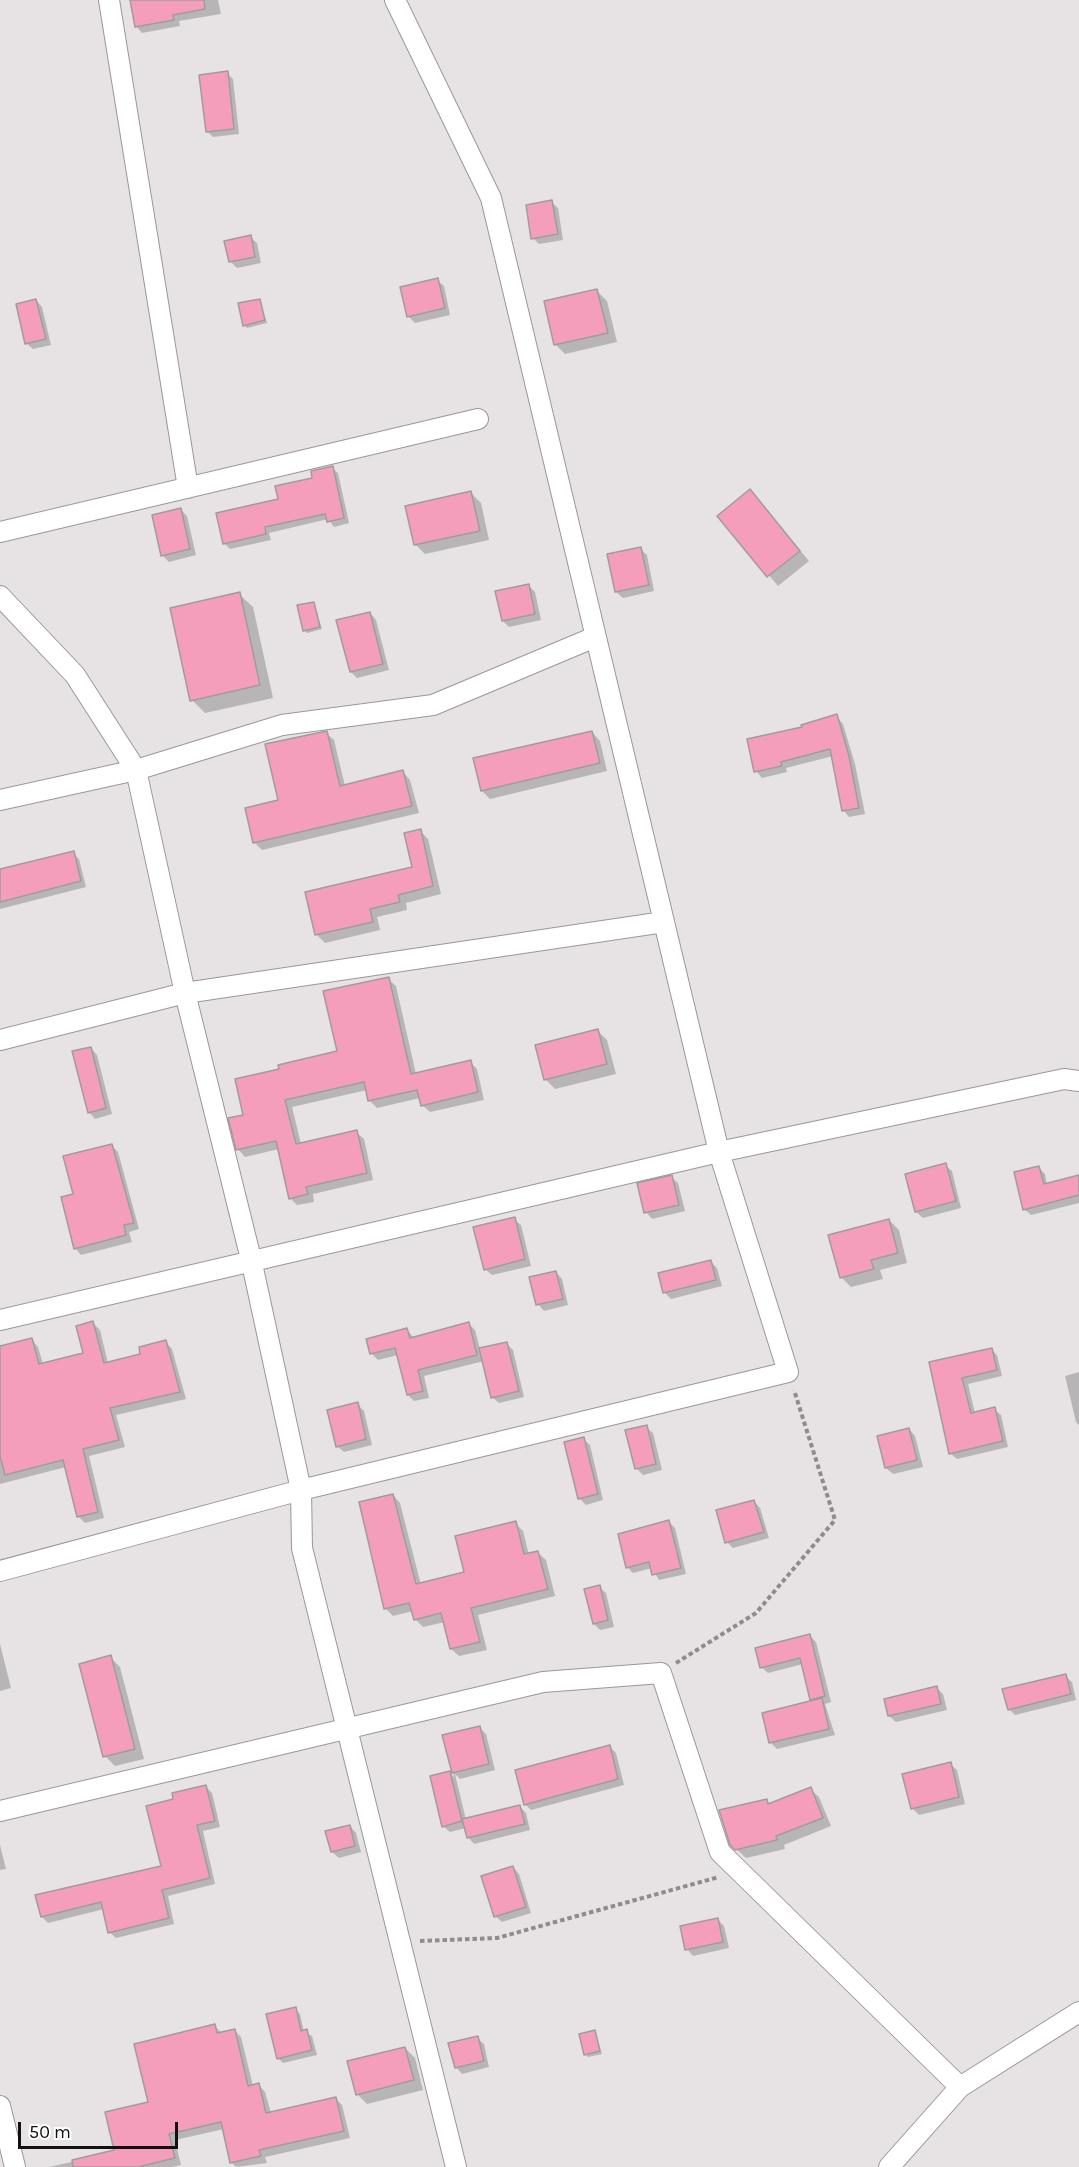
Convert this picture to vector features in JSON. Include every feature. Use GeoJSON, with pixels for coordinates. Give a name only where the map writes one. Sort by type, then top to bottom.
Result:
{"type":"FeatureCollection","features":[{"type":"Feature","properties":{"kind":"street"},"geometry":{"type":"LineString","coordinates":[[109,0],[188,488]]}},
{"type":"Feature","properties":{"kind":"street"},"geometry":{"type":"LineString","coordinates":[[0,1571],[301,1490],[788,1372],[718,1152],[492,198],[395,0]]}},
{"type":"Feature","properties":{"kind":"street"},"geometry":{"type":"LineString","coordinates":[[0,532],[478,419]]}},
{"type":"Feature","properties":{"kind":"street"},"geometry":{"type":"LineString","coordinates":[[0,596],[75,675],[136,770],[185,993],[252,1259],[301,1490],[302,1548],[456,2167]]}},
{"type":"Feature","properties":{"kind":"street"},"geometry":{"type":"LineString","coordinates":[[0,800],[136,770],[282,725],[433,705],[595,637]]}},
{"type":"Feature","properties":{"kind":"street"},"geometry":{"type":"LineString","coordinates":[[0,1040],[185,993],[664,922]]}},
{"type":"Feature","properties":{"kind":"street"},"geometry":{"type":"LineString","coordinates":[[0,1320],[252,1259],[718,1152],[1064,1079],[1079,1081]]}},
{"type":"Feature","properties":{"kind":"street"},"geometry":{"type":"LineString","coordinates":[[0,1811],[543,1682],[661,1673],[720,1852],[960,2087]]}},
{"type":"Feature","properties":{"kind":"street"},"geometry":{"type":"LineString","coordinates":[[889,2167],[960,2087],[1079,2012]]}},
{"type":"Feature","properties":{"kind":"street"},"geometry":{"type":"LineString","coordinates":[[0,2106],[15,2167]]}},
{"type":"Feature","properties":{"kind":"path"},"geometry":{"type":"LineString","coordinates":[[661,1673],[756,1613],[835,1520],[788,1372]]}},
{"type":"Feature","properties":{"kind":"path"},"geometry":{"type":"LineString","coordinates":[[401,1942],[496,1938],[740,1871]]}},
{"type":"Feature","properties":{"kind":"building"},"geometry":{"type":"Polygon","coordinates":[[[130,0],[204,0],[205,9],[173,15],[174,20],[135,27],[130,0]]]}},
{"type":"Feature","properties":{"kind":"building"},"geometry":{"type":"Polygon","coordinates":[[[228,71],[234,129],[206,132],[199,75],[228,71]]]}},
{"type":"Feature","properties":{"kind":"building"},"geometry":{"type":"Polygon","coordinates":[[[552,200],[558,234],[531,239],[526,205],[552,200]]]}},
{"type":"Feature","properties":{"kind":"building"},"geometry":{"type":"Polygon","coordinates":[[[251,235],[255,257],[229,262],[224,241],[251,235]]]}},
{"type":"Feature","properties":{"kind":"building"},"geometry":{"type":"Polygon","coordinates":[[[438,278],[445,308],[407,317],[400,287],[438,278]]]}},
{"type":"Feature","properties":{"kind":"building"},"geometry":{"type":"Polygon","coordinates":[[[597,289],[608,333],[554,345],[544,301],[597,289]]]}},
{"type":"Feature","properties":{"kind":"building"},"geometry":{"type":"Polygon","coordinates":[[[36,299],[46,339],[25,344],[16,304],[36,299]]]}},
{"type":"Feature","properties":{"kind":"building"},"geometry":{"type":"Polygon","coordinates":[[[260,299],[265,320],[243,326],[238,303],[260,299]]]}},
{"type":"Feature","properties":{"kind":"building"},"geometry":{"type":"Polygon","coordinates":[[[333,466],[344,518],[327,522],[325,514],[265,527],[266,534],[223,544],[216,513],[278,499],[275,486],[312,478],[311,471],[333,466]]]}},
{"type":"Feature","properties":{"kind":"building"},"geometry":{"type":"Polygon","coordinates":[[[750,489],[800,551],[767,577],[717,516],[750,489]]]}},
{"type":"Feature","properties":{"kind":"building"},"geometry":{"type":"Polygon","coordinates":[[[471,491],[480,531],[414,545],[405,506],[471,491]]]}},
{"type":"Feature","properties":{"kind":"building"},"geometry":{"type":"Polygon","coordinates":[[[181,508],[190,549],[161,556],[152,515],[181,508]]]}},
{"type":"Feature","properties":{"kind":"building"},"geometry":{"type":"Polygon","coordinates":[[[641,547],[649,585],[615,592],[607,554],[641,547]]]}},
{"type":"Feature","properties":{"kind":"building"},"geometry":{"type":"Polygon","coordinates":[[[529,584],[535,614],[502,621],[495,591],[529,584]]]}},
{"type":"Feature","properties":{"kind":"building"},"geometry":{"type":"Polygon","coordinates":[[[240,592],[260,685],[190,701],[170,608],[240,592]]]}},
{"type":"Feature","properties":{"kind":"building"},"geometry":{"type":"Polygon","coordinates":[[[314,602],[320,627],[303,631],[297,605],[314,602]]]}},
{"type":"Feature","properties":{"kind":"building"},"geometry":{"type":"Polygon","coordinates":[[[370,612],[383,664],[350,672],[336,620],[370,612]]]}},
{"type":"Feature","properties":{"kind":"building"},"geometry":{"type":"Polygon","coordinates":[[[837,714],[849,756],[859,808],[842,811],[830,749],[781,762],[782,766],[754,772],[747,739],[802,727],[801,725],[837,714]]]}},
{"type":"Feature","properties":{"kind":"building"},"geometry":{"type":"Polygon","coordinates":[[[327,731],[340,786],[403,770],[412,806],[253,843],[245,808],[278,800],[265,744],[327,731]]]}},
{"type":"Feature","properties":{"kind":"building"},"geometry":{"type":"Polygon","coordinates":[[[592,731],[600,763],[481,791],[473,758],[592,731]]]}},
{"type":"Feature","properties":{"kind":"building"},"geometry":{"type":"Polygon","coordinates":[[[421,829],[433,886],[398,895],[400,902],[370,909],[373,922],[315,935],[305,892],[412,867],[404,833],[421,829]]]}},
{"type":"Feature","properties":{"kind":"building"},"geometry":{"type":"Polygon","coordinates":[[[74,851],[81,881],[0,902],[0,869],[74,851]]]}},
{"type":"Feature","properties":{"kind":"building"},"geometry":{"type":"Polygon","coordinates":[[[389,977],[411,1074],[471,1060],[478,1092],[421,1106],[417,1090],[368,1101],[364,1082],[285,1100],[296,1144],[357,1130],[367,1173],[306,1187],[308,1194],[289,1199],[276,1141],[236,1150],[228,1118],[243,1115],[235,1079],[279,1069],[278,1065],[337,1051],[323,991],[389,977]]]}},
{"type":"Feature","properties":{"kind":"building"},"geometry":{"type":"Polygon","coordinates":[[[598,1029],[607,1064],[544,1080],[535,1045],[598,1029]]]}},
{"type":"Feature","properties":{"kind":"building"},"geometry":{"type":"Polygon","coordinates":[[[91,1047],[106,1108],[88,1113],[72,1051],[91,1047]]]}},
{"type":"Feature","properties":{"kind":"building"},"geometry":{"type":"Polygon","coordinates":[[[112,1144],[134,1223],[124,1225],[126,1235],[74,1249],[61,1197],[73,1194],[63,1156],[112,1144]]]}},
{"type":"Feature","properties":{"kind":"building"},"geometry":{"type":"Polygon","coordinates":[[[946,1163],[956,1201],[915,1212],[905,1174],[946,1163]]]}},
{"type":"Feature","properties":{"kind":"building"},"geometry":{"type":"Polygon","coordinates":[[[1039,1166],[1044,1184],[1079,1175],[1079,1195],[1023,1210],[1014,1172],[1039,1166]]]}},
{"type":"Feature","properties":{"kind":"building"},"geometry":{"type":"Polygon","coordinates":[[[672,1175],[679,1205],[644,1213],[637,1183],[672,1175]]]}},
{"type":"Feature","properties":{"kind":"building"},"geometry":{"type":"Polygon","coordinates":[[[515,1217],[525,1259],[484,1270],[473,1227],[515,1217]]]}},
{"type":"Feature","properties":{"kind":"building"},"geometry":{"type":"Polygon","coordinates":[[[889,1219],[898,1253],[871,1260],[874,1269],[840,1278],[828,1235],[889,1219]]]}},
{"type":"Feature","properties":{"kind":"building"},"geometry":{"type":"Polygon","coordinates":[[[711,1260],[716,1280],[663,1293],[658,1273],[711,1260]]]}},
{"type":"Feature","properties":{"kind":"building"},"geometry":{"type":"Polygon","coordinates":[[[556,1271],[563,1299],[536,1305],[529,1277],[556,1271]]]}},
{"type":"Feature","properties":{"kind":"building"},"geometry":{"type":"Polygon","coordinates":[[[93,1321],[104,1363],[140,1354],[139,1347],[166,1340],[180,1392],[110,1408],[119,1440],[83,1449],[98,1512],[77,1517],[63,1460],[5,1475],[0,1456],[0,1346],[32,1338],[39,1364],[83,1353],[76,1326],[93,1321]]]}},
{"type":"Feature","properties":{"kind":"building"},"geometry":{"type":"Polygon","coordinates":[[[469,1322],[477,1355],[418,1370],[423,1391],[407,1395],[395,1348],[370,1354],[366,1339],[407,1328],[410,1338],[469,1322]]]}},
{"type":"Feature","properties":{"kind":"building"},"geometry":{"type":"Polygon","coordinates":[[[507,1342],[519,1391],[491,1398],[479,1348],[507,1342]]]}},
{"type":"Feature","properties":{"kind":"building"},"geometry":{"type":"Polygon","coordinates":[[[992,1348],[997,1370],[962,1378],[971,1413],[995,1407],[1003,1441],[949,1454],[929,1362],[992,1348]]]}},
{"type":"Feature","properties":{"kind":"building"},"geometry":{"type":"Polygon","coordinates":[[[358,1402],[366,1439],[336,1447],[327,1410],[358,1402]]]}},
{"type":"Feature","properties":{"kind":"building"},"geometry":{"type":"Polygon","coordinates":[[[647,1425],[656,1464],[635,1469],[625,1430],[647,1425]]]}},
{"type":"Feature","properties":{"kind":"building"},"geometry":{"type":"Polygon","coordinates":[[[909,1428],[917,1460],[885,1468],[877,1436],[909,1428]]]}},
{"type":"Feature","properties":{"kind":"building"},"geometry":{"type":"Polygon","coordinates":[[[584,1437],[598,1494],[578,1499],[564,1442],[584,1437]]]}},
{"type":"Feature","properties":{"kind":"building"},"geometry":{"type":"Polygon","coordinates":[[[393,1494],[416,1584],[464,1572],[455,1536],[516,1521],[524,1554],[538,1551],[548,1589],[471,1608],[480,1642],[450,1649],[441,1613],[414,1620],[409,1603],[384,1609],[359,1502],[393,1494]]]}},
{"type":"Feature","properties":{"kind":"building"},"geometry":{"type":"Polygon","coordinates":[[[754,1500],[764,1532],[725,1543],[716,1510],[754,1500]]]}},
{"type":"Feature","properties":{"kind":"building"},"geometry":{"type":"Polygon","coordinates":[[[669,1520],[681,1568],[652,1575],[649,1562],[626,1568],[618,1534],[669,1520]]]}},
{"type":"Feature","properties":{"kind":"building"},"geometry":{"type":"Polygon","coordinates":[[[600,1585],[608,1620],[593,1624],[584,1589],[600,1585]]]}},
{"type":"Feature","properties":{"kind":"building"},"geometry":{"type":"Polygon","coordinates":[[[810,1634],[825,1696],[810,1700],[800,1658],[760,1668],[755,1648],[810,1634]]]}},
{"type":"Feature","properties":{"kind":"building"},"geometry":{"type":"Polygon","coordinates":[[[111,1655],[135,1749],[103,1757],[79,1664],[111,1655]]]}},
{"type":"Feature","properties":{"kind":"building"},"geometry":{"type":"Polygon","coordinates":[[[1066,1674],[1071,1694],[1008,1710],[1002,1689],[1066,1674]]]}},
{"type":"Feature","properties":{"kind":"building"},"geometry":{"type":"Polygon","coordinates":[[[937,1686],[941,1704],[888,1716],[884,1699],[937,1686]]]}},
{"type":"Feature","properties":{"kind":"building"},"geometry":{"type":"Polygon","coordinates":[[[822,1698],[829,1729],[769,1743],[762,1713],[822,1698]]]}},
{"type":"Feature","properties":{"kind":"building"},"geometry":{"type":"Polygon","coordinates":[[[480,1726],[489,1764],[452,1773],[442,1735],[480,1726]]]}},
{"type":"Feature","properties":{"kind":"building"},"geometry":{"type":"Polygon","coordinates":[[[610,1745],[618,1779],[524,1805],[515,1770],[610,1745]]]}},
{"type":"Feature","properties":{"kind":"building"},"geometry":{"type":"Polygon","coordinates":[[[951,1762],[959,1797],[911,1809],[902,1774],[951,1762]]]}},
{"type":"Feature","properties":{"kind":"building"},"geometry":{"type":"Polygon","coordinates":[[[450,1771],[462,1821],[442,1827],[430,1776],[450,1771]]]}},
{"type":"Feature","properties":{"kind":"building"},"geometry":{"type":"Polygon","coordinates":[[[206,1785],[215,1821],[197,1825],[210,1878],[162,1890],[169,1918],[108,1933],[101,1902],[41,1917],[35,1895],[161,1866],[146,1806],[173,1799],[172,1793],[206,1785]]]}},
{"type":"Feature","properties":{"kind":"building"},"geometry":{"type":"Polygon","coordinates":[[[811,1787],[823,1818],[776,1836],[777,1840],[735,1850],[730,1845],[719,1810],[767,1799],[768,1804],[811,1787]]]}},
{"type":"Feature","properties":{"kind":"building"},"geometry":{"type":"Polygon","coordinates":[[[520,1805],[525,1824],[467,1838],[462,1819],[520,1805]]]}},
{"type":"Feature","properties":{"kind":"building"},"geometry":{"type":"Polygon","coordinates":[[[350,1825],[355,1846],[331,1852],[325,1831],[350,1825]]]}},
{"type":"Feature","properties":{"kind":"building"},"geometry":{"type":"Polygon","coordinates":[[[513,1866],[526,1907],[494,1917],[481,1876],[513,1866]]]}},
{"type":"Feature","properties":{"kind":"building"},"geometry":{"type":"Polygon","coordinates":[[[718,1918],[723,1942],[685,1950],[680,1926],[718,1918]]]}},
{"type":"Feature","properties":{"kind":"building"},"geometry":{"type":"Polygon","coordinates":[[[296,2007],[301,2031],[307,2029],[312,2050],[277,2059],[266,2014],[296,2007]]]}},
{"type":"Feature","properties":{"kind":"building"},"geometry":{"type":"Polygon","coordinates":[[[215,2024],[217,2033],[235,2029],[248,2086],[259,2083],[266,2113],[336,2097],[344,2131],[259,2150],[261,2156],[230,2163],[221,2122],[169,2134],[175,2158],[138,2167],[73,2167],[72,2160],[114,2150],[105,2112],[148,2102],[134,2044],[215,2024]]]}},
{"type":"Feature","properties":{"kind":"building"},"geometry":{"type":"Polygon","coordinates":[[[595,2030],[600,2051],[584,2055],[579,2034],[595,2030]]]}},
{"type":"Feature","properties":{"kind":"building"},"geometry":{"type":"Polygon","coordinates":[[[478,2036],[484,2061],[455,2068],[448,2043],[478,2036]]]}},
{"type":"Feature","properties":{"kind":"building"},"geometry":{"type":"Polygon","coordinates":[[[405,2047],[414,2080],[356,2095],[347,2061],[405,2047]]]}}]}
